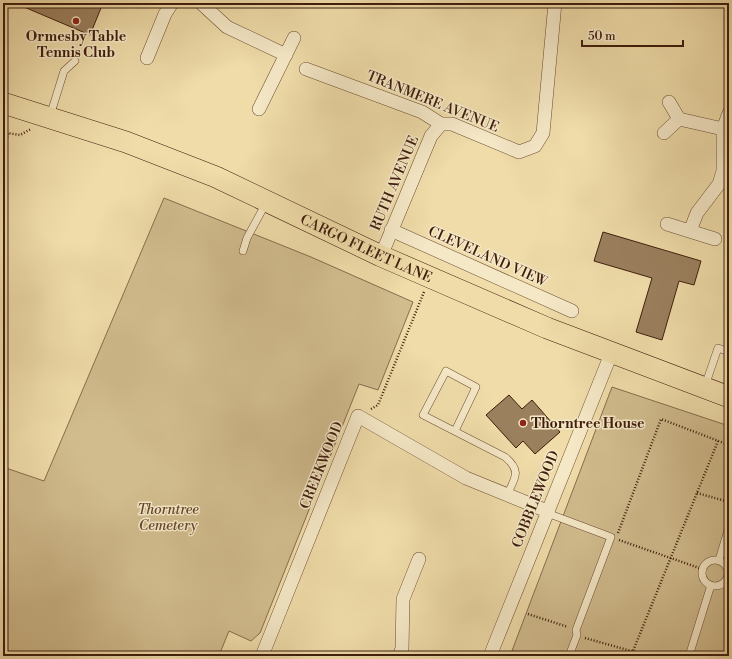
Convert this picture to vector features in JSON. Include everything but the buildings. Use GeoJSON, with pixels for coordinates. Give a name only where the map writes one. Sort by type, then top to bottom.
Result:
{"type":"FeatureCollection","features":[{"type":"Feature","properties":{"kind":"main road","name":"CARGO FLEET LANE"},"geometry":{"type":"LineString","coordinates":[[3,103],[49,116],[126,142],[216,177],[381,256],[611,354],[729,397]]}},
{"type":"Feature","properties":{"kind":"street"},"geometry":{"type":"LineString","coordinates":[[147,58],[165,14],[172,3]]}},
{"type":"Feature","properties":{"kind":"street"},"geometry":{"type":"LineString","coordinates":[[201,3],[227,26],[286,55]]}},
{"type":"Feature","properties":{"kind":"street","name":"TRANMERE AVENUE"},"geometry":{"type":"LineString","coordinates":[[306,69],[422,112],[441,124],[452,124],[519,152],[535,146],[543,133],[555,3]]}},
{"type":"Feature","properties":{"kind":"street"},"geometry":{"type":"LineString","coordinates":[[259,109],[294,38]]}},
{"type":"Feature","properties":{"kind":"street"},"geometry":{"type":"LineString","coordinates":[[669,102],[679,120],[722,129]]}},
{"type":"Feature","properties":{"kind":"street"},"geometry":{"type":"LineString","coordinates":[[690,231],[698,213],[719,184],[723,171],[722,129],[729,112]]}},
{"type":"Feature","properties":{"kind":"street"},"geometry":{"type":"LineString","coordinates":[[664,133],[679,120]]}},
{"type":"Feature","properties":{"kind":"street","name":"RUTH AVENUE"},"geometry":{"type":"LineString","coordinates":[[381,256],[430,136],[441,124]]}},
{"type":"Feature","properties":{"kind":"street"},"geometry":{"type":"LineString","coordinates":[[666,224],[715,239]]}},
{"type":"Feature","properties":{"kind":"street","name":"CLEVELAND VIEW"},"geometry":{"type":"LineString","coordinates":[[391,230],[572,311]]}},
{"type":"Feature","properties":{"kind":"street","name":"COBBLEWOOD"},"geometry":{"type":"LineString","coordinates":[[490,656],[611,354]]}},
{"type":"Feature","properties":{"kind":"street","name":"CREEKWOOD"},"geometry":{"type":"LineString","coordinates":[[262,656],[358,416],[450,469],[485,487],[547,512]]}},
{"type":"Feature","properties":{"kind":"street"},"geometry":{"type":"LineString","coordinates":[[399,656],[402,649],[402,599],[419,559]]}},
{"type":"Feature","properties":{"kind":"lane"},"geometry":{"type":"LineString","coordinates":[[49,116],[64,71],[75,61]]}},
{"type":"Feature","properties":{"kind":"lane"},"geometry":{"type":"LineString","coordinates":[[243,251],[247,238],[266,201]]}},
{"type":"Feature","properties":{"kind":"lane"},"geometry":{"type":"LineString","coordinates":[[704,389],[718,348],[729,352]]}},
{"type":"Feature","properties":{"kind":"lane"},"geometry":{"type":"LineString","coordinates":[[455,431],[476,387],[446,371],[423,415],[505,457],[512,463],[516,470],[515,478],[507,495]]}},
{"type":"Feature","properties":{"kind":"lane"},"geometry":{"type":"LineString","coordinates":[[547,512],[611,538],[576,632],[569,656]]}},
{"type":"Feature","properties":{"kind":"lane"},"geometry":{"type":"LineString","coordinates":[[718,560],[729,527]]}},
{"type":"Feature","properties":{"kind":"lane"},"geometry":{"type":"LineString","coordinates":[[718,560],[726,566],[728,579],[720,585],[711,585],[702,577],[702,569],[706,562],[718,560]]}},
{"type":"Feature","properties":{"kind":"lane"},"geometry":{"type":"LineString","coordinates":[[688,656],[711,585]]}},
{"type":"Feature","properties":{"kind":"path"},"geometry":{"type":"LineString","coordinates":[[3,160],[8,133],[20,135],[37,126],[49,116]]}},
{"type":"Feature","properties":{"kind":"path"},"geometry":{"type":"LineString","coordinates":[[358,416],[378,405],[430,277]]}},
{"type":"Feature","properties":{"kind":"path"},"geometry":{"type":"LineString","coordinates":[[702,569],[616,539],[661,419],[729,445]]}},
{"type":"Feature","properties":{"kind":"path"},"geometry":{"type":"LineString","coordinates":[[631,656],[718,441]]}},
{"type":"Feature","properties":{"kind":"path"},"geometry":{"type":"LineString","coordinates":[[697,493],[729,502]]}},
{"type":"Feature","properties":{"kind":"path"},"geometry":{"type":"LineString","coordinates":[[528,614],[633,652],[649,656]]}},
{"type":"Feature","properties":{"kind":"green space","name":"Thorntree Cemetery"},"geometry":{"type":"Polygon","coordinates":[[[164,198],[311,257],[413,302],[378,390],[359,384],[260,633],[251,641],[229,631],[220,653],[225,656],[3,656],[3,467],[44,481],[164,198]]]}},
{"type":"Feature","properties":{"kind":"green space"},"geometry":{"type":"Polygon","coordinates":[[[612,387],[729,426],[729,656],[510,656],[612,387]]]}},
{"type":"Feature","properties":{"kind":"place","name":"Ormesby Table Tennis Club"},"geometry":{"type":"Point","coordinates":[76,21]}},
{"type":"Feature","properties":{"kind":"place","name":"Thorntree House"},"geometry":{"type":"Point","coordinates":[523,423]}}]}
